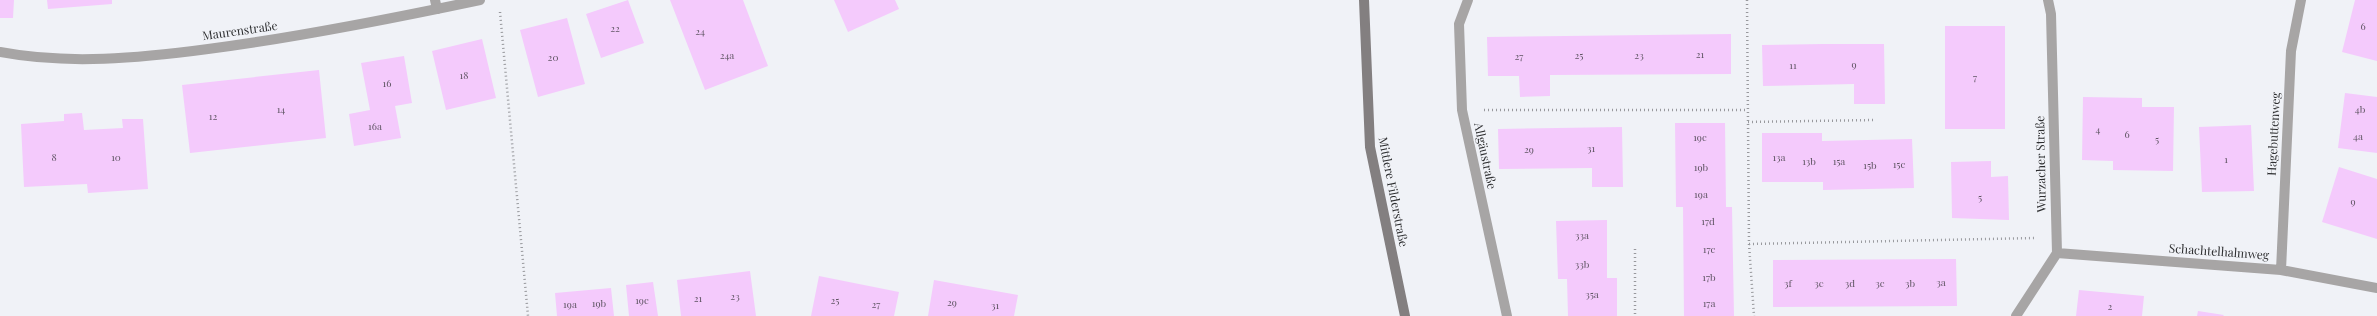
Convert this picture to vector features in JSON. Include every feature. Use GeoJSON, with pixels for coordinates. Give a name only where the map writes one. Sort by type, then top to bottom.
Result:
{"type":"FeatureCollection","features":[{"type":"Feature","properties":{"kind":"main road","name":"Mittlere Filderstraße"},"geometry":{"type":"LineString","coordinates":[[1364,0],[1370,147],[1405,316]]}},
{"type":"Feature","properties":{"kind":"street","name":"Maurenstraße"},"geometry":{"type":"LineString","coordinates":[[0,52],[34,59],[148,57],[258,43],[436,5],[480,0]]}},
{"type":"Feature","properties":{"kind":"street","name":"Allgäustraße"},"geometry":{"type":"LineString","coordinates":[[1468,0],[1459,24],[1462,110],[1507,316]]}},
{"type":"Feature","properties":{"kind":"street","name":"Wurzacher Straße"},"geometry":{"type":"LineString","coordinates":[[2048,0],[2051,14],[2057,253]]}},
{"type":"Feature","properties":{"kind":"street","name":"Hagebuttenweg"},"geometry":{"type":"LineString","coordinates":[[2281,270],[2291,51],[2301,0]]}},
{"type":"Feature","properties":{"kind":"street","name":"Schachtelhalmweg"},"geometry":{"type":"LineString","coordinates":[[2057,253],[2281,270],[2377,288]]}},
{"type":"Feature","properties":{"kind":"street"},"geometry":{"type":"LineString","coordinates":[[2016,316],[2057,253]]}},
{"type":"Feature","properties":{"kind":"path"},"geometry":{"type":"LineString","coordinates":[[1747,0],[1749,244],[1754,316]]}},
{"type":"Feature","properties":{"kind":"path"},"geometry":{"type":"LineString","coordinates":[[499,8],[528,316]]}},
{"type":"Feature","properties":{"kind":"path"},"geometry":{"type":"LineString","coordinates":[[1462,110],[1748,110]]}},
{"type":"Feature","properties":{"kind":"path"},"geometry":{"type":"LineString","coordinates":[[1748,122],[1875,120]]}},
{"type":"Feature","properties":{"kind":"path"},"geometry":{"type":"LineString","coordinates":[[1749,244],[2056,238]]}},
{"type":"Feature","properties":{"kind":"path"},"geometry":{"type":"LineString","coordinates":[[1635,249],[1635,316]]}},
{"type":"Feature","properties":{"kind":"building"},"geometry":{"type":"Polygon","coordinates":[[[0,0],[14,0],[13,18],[0,18],[0,0]]]}},
{"type":"Feature","properties":{"kind":"building"},"geometry":{"type":"Polygon","coordinates":[[[47,0],[112,0],[112,4],[48,9],[47,0]]]}},
{"type":"Feature","properties":{"kind":"building"},"geometry":{"type":"Polygon","coordinates":[[[628,0],[644,43],[601,58],[586,14],[628,0]]]}},
{"type":"Feature","properties":{"kind":"building"},"geometry":{"type":"Polygon","coordinates":[[[670,0],[743,0],[768,66],[705,90],[670,0]]]}},
{"type":"Feature","properties":{"kind":"building"},"geometry":{"type":"Polygon","coordinates":[[[834,0],[895,0],[899,9],[848,32],[834,0]]]}},
{"type":"Feature","properties":{"kind":"building"},"geometry":{"type":"Polygon","coordinates":[[[2355,0],[2377,0],[2377,61],[2342,52],[2355,0]]]}},
{"type":"Feature","properties":{"kind":"building"},"geometry":{"type":"Polygon","coordinates":[[[567,18],[585,84],[538,97],[520,30],[567,18]]]}},
{"type":"Feature","properties":{"kind":"building"},"geometry":{"type":"Polygon","coordinates":[[[1945,26],[2005,26],[2005,129],[1945,129],[1945,26]]]}},
{"type":"Feature","properties":{"kind":"building"},"geometry":{"type":"Polygon","coordinates":[[[1731,34],[1731,74],[1550,75],[1550,96],[1520,97],[1519,76],[1488,76],[1487,37],[1731,34]]]}},
{"type":"Feature","properties":{"kind":"building"},"geometry":{"type":"Polygon","coordinates":[[[482,39],[496,98],[446,110],[432,51],[482,39]]]}},
{"type":"Feature","properties":{"kind":"building"},"geometry":{"type":"Polygon","coordinates":[[[1884,44],[1885,104],[1854,104],[1854,84],[1763,86],[1762,45],[1884,44]]]}},
{"type":"Feature","properties":{"kind":"building"},"geometry":{"type":"Polygon","coordinates":[[[404,56],[412,103],[395,106],[401,138],[354,146],[349,114],[370,110],[361,63],[404,56]]]}},
{"type":"Feature","properties":{"kind":"building"},"geometry":{"type":"Polygon","coordinates":[[[319,70],[326,138],[190,153],[182,85],[319,70]]]}},
{"type":"Feature","properties":{"kind":"building"},"geometry":{"type":"Polygon","coordinates":[[[2345,93],[2377,97],[2377,153],[2338,148],[2345,93]]]}},
{"type":"Feature","properties":{"kind":"building"},"geometry":{"type":"Polygon","coordinates":[[[2083,97],[2142,98],[2142,107],[2174,107],[2173,171],[2113,170],[2113,161],[2082,160],[2083,97]]]}},
{"type":"Feature","properties":{"kind":"building"},"geometry":{"type":"Polygon","coordinates":[[[82,113],[84,130],[123,128],[122,119],[143,119],[148,189],[88,193],[87,184],[24,187],[21,124],[64,121],[64,114],[82,113]]]}},
{"type":"Feature","properties":{"kind":"building"},"geometry":{"type":"Polygon","coordinates":[[[1675,123],[1725,123],[1726,207],[1732,207],[1734,316],[1684,316],[1683,207],[1676,207],[1675,123]]]}},
{"type":"Feature","properties":{"kind":"building"},"geometry":{"type":"Polygon","coordinates":[[[2251,125],[2254,191],[2202,192],[2199,127],[2251,125]]]}},
{"type":"Feature","properties":{"kind":"building"},"geometry":{"type":"Polygon","coordinates":[[[1622,127],[1623,187],[1592,187],[1592,168],[1499,169],[1498,129],[1622,127]]]}},
{"type":"Feature","properties":{"kind":"building"},"geometry":{"type":"Polygon","coordinates":[[[1762,133],[1822,133],[1822,141],[1912,139],[1914,188],[1823,190],[1823,182],[1762,182],[1762,133]]]}},
{"type":"Feature","properties":{"kind":"building"},"geometry":{"type":"Polygon","coordinates":[[[1991,161],[1991,177],[2008,176],[2009,220],[1952,218],[1951,162],[1991,161]]]}},
{"type":"Feature","properties":{"kind":"building"},"geometry":{"type":"Polygon","coordinates":[[[2339,167],[2377,179],[2377,239],[2322,222],[2339,167]]]}},
{"type":"Feature","properties":{"kind":"building"},"geometry":{"type":"Polygon","coordinates":[[[1607,220],[1607,278],[1617,278],[1617,316],[1568,316],[1567,279],[1558,279],[1556,221],[1607,220]]]}},
{"type":"Feature","properties":{"kind":"building"},"geometry":{"type":"Polygon","coordinates":[[[1956,259],[1957,306],[1773,307],[1773,260],[1956,259]]]}},
{"type":"Feature","properties":{"kind":"building"},"geometry":{"type":"Polygon","coordinates":[[[750,271],[756,316],[681,316],[677,280],[750,271]]]}},
{"type":"Feature","properties":{"kind":"building"},"geometry":{"type":"Polygon","coordinates":[[[819,276],[899,292],[894,316],[811,316],[819,276]]]}},
{"type":"Feature","properties":{"kind":"building"},"geometry":{"type":"Polygon","coordinates":[[[934,280],[1018,295],[1014,316],[928,316],[934,280]]]}},
{"type":"Feature","properties":{"kind":"building"},"geometry":{"type":"Polygon","coordinates":[[[653,282],[658,316],[629,316],[626,285],[653,282]]]}},
{"type":"Feature","properties":{"kind":"building"},"geometry":{"type":"Polygon","coordinates":[[[611,288],[614,316],[557,316],[555,293],[611,288]]]}},
{"type":"Feature","properties":{"kind":"building"},"geometry":{"type":"Polygon","coordinates":[[[2079,290],[2144,296],[2142,316],[2076,316],[2079,290]]]}},
{"type":"Feature","properties":{"kind":"building"},"geometry":{"type":"Polygon","coordinates":[[[2198,311],[2224,315],[2197,316],[2198,311]]]}}]}
